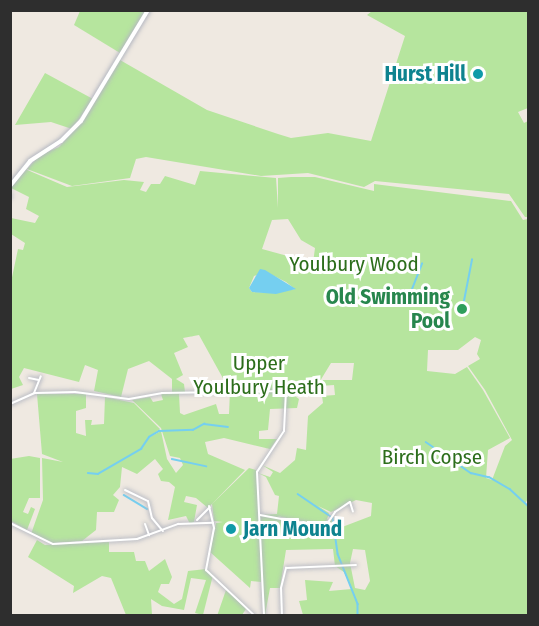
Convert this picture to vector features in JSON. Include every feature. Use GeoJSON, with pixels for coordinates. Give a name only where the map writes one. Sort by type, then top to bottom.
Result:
{"type":"FeatureCollection","features":[{"type":"Feature","properties":{"kind":"main road"},"geometry":{"type":"LineString","coordinates":[[10,186],[30,161],[61,141],[81,121],[148,10]]}},
{"type":"Feature","properties":{"kind":"street"},"geometry":{"type":"LineString","coordinates":[[34,393],[41,376]]}},
{"type":"Feature","properties":{"kind":"street"},"geometry":{"type":"LineString","coordinates":[[29,378],[39,380]]}},
{"type":"Feature","properties":{"kind":"street"},"geometry":{"type":"LineString","coordinates":[[10,404],[34,393],[75,392],[132,399],[162,393],[288,392],[284,431],[256,472],[264,615]]}},
{"type":"Feature","properties":{"kind":"street"},"geometry":{"type":"LineString","coordinates":[[125,490],[149,502],[152,518],[163,531]]}},
{"type":"Feature","properties":{"kind":"street"},"geometry":{"type":"LineString","coordinates":[[260,515],[325,527],[335,512],[350,502],[353,512]]}},
{"type":"Feature","properties":{"kind":"street"},"geometry":{"type":"LineString","coordinates":[[197,521],[210,507],[213,523],[206,570],[255,615]]}},
{"type":"Feature","properties":{"kind":"street"},"geometry":{"type":"LineString","coordinates":[[10,523],[49,544],[149,535],[197,521],[213,523]]}},
{"type":"Feature","properties":{"kind":"street"},"geometry":{"type":"LineString","coordinates":[[145,525],[149,535]]}},
{"type":"Feature","properties":{"kind":"street"},"geometry":{"type":"LineString","coordinates":[[282,615],[281,588],[286,568],[356,565]]}},
{"type":"Feature","properties":{"kind":"green space"},"geometry":{"type":"Polygon","coordinates":[[[80,11],[146,11],[120,53],[74,25],[80,11]]]}},
{"type":"Feature","properties":{"kind":"green space"},"geometry":{"type":"Polygon","coordinates":[[[372,11],[528,11],[528,108],[518,112],[524,123],[528,121],[528,217],[525,217],[509,194],[375,181],[364,187],[308,173],[261,176],[146,157],[136,159],[130,178],[72,186],[27,169],[40,155],[59,147],[81,122],[120,60],[207,110],[278,134],[291,138],[328,133],[371,141],[405,36],[367,15],[372,11]]]}},
{"type":"Feature","properties":{"kind":"green space"},"geometry":{"type":"Polygon","coordinates":[[[45,73],[93,99],[72,129],[51,122],[15,125],[45,73]]]}},
{"type":"Feature","properties":{"kind":"green space"},"geometry":{"type":"Polygon","coordinates":[[[25,169],[67,187],[124,180],[144,182],[140,190],[146,192],[151,184],[160,184],[165,176],[195,185],[200,171],[276,178],[278,208],[278,178],[291,177],[315,177],[374,191],[374,184],[511,201],[523,220],[528,219],[528,498],[525,504],[528,507],[528,615],[303,615],[299,601],[307,600],[305,580],[333,582],[329,591],[352,589],[344,572],[335,566],[333,549],[286,550],[280,588],[270,588],[265,615],[262,570],[261,582],[251,581],[250,588],[210,552],[216,523],[223,522],[214,521],[212,504],[249,468],[256,470],[259,515],[277,514],[279,496],[275,495],[266,477],[258,473],[270,477],[273,472],[262,465],[280,473],[295,460],[297,448],[306,450],[308,416],[323,403],[322,396],[335,395],[334,385],[320,386],[323,380],[352,380],[354,363],[331,363],[317,386],[291,393],[299,399],[297,408],[270,409],[268,430],[259,431],[259,439],[277,439],[270,449],[224,438],[205,442],[208,454],[245,470],[208,508],[196,498],[186,496],[184,502],[197,505],[194,522],[190,524],[186,516],[168,520],[175,487],[169,482],[161,481],[158,474],[163,469],[155,459],[137,474],[122,467],[120,487],[113,495],[119,500],[114,512],[97,512],[96,530],[82,541],[52,543],[31,534],[43,500],[42,458],[63,462],[42,454],[37,394],[86,394],[86,408],[76,411],[76,433],[86,436],[85,420],[92,420],[91,425],[104,424],[105,397],[134,403],[160,429],[148,438],[161,431],[167,459],[176,473],[183,465],[180,458],[170,456],[161,428],[132,400],[150,397],[153,402],[163,400],[161,394],[172,394],[172,379],[149,361],[128,369],[121,397],[94,391],[98,370],[85,365],[79,382],[24,368],[19,377],[23,385],[11,389],[11,282],[18,249],[23,250],[25,243],[11,234],[11,218],[35,223],[39,216],[26,209],[29,197],[11,188],[25,169]],[[288,219],[272,220],[262,249],[313,263],[315,248],[301,240],[288,219]],[[266,272],[254,276],[249,288],[252,292],[276,293],[269,285],[280,292],[295,289],[266,272]],[[199,335],[183,338],[188,347],[174,353],[183,375],[176,379],[184,384],[185,392],[179,394],[180,413],[184,415],[216,404],[219,414],[229,414],[230,391],[199,335]],[[475,337],[458,350],[428,350],[427,371],[455,374],[467,367],[483,390],[510,438],[488,450],[486,478],[492,480],[505,446],[512,440],[485,390],[468,366],[480,359],[477,354],[481,340],[475,337]],[[356,500],[331,512],[318,506],[329,513],[325,526],[277,516],[293,523],[326,528],[331,517],[337,529],[371,516],[372,503],[356,500]],[[353,549],[350,563],[355,588],[365,590],[370,581],[365,550],[353,549]]]}},
{"type":"Feature","properties":{"kind":"green space"},"geometry":{"type":"Polygon","coordinates":[[[29,456],[40,458],[40,498],[29,498],[23,512],[28,514],[31,507],[35,509],[27,530],[11,521],[10,459],[29,456]]]}},
{"type":"Feature","properties":{"kind":"green space"},"geometry":{"type":"Polygon","coordinates":[[[37,540],[45,545],[109,542],[109,552],[134,552],[136,561],[145,561],[149,571],[165,559],[172,577],[169,584],[161,584],[158,592],[174,604],[182,599],[188,571],[206,569],[213,575],[203,615],[195,613],[206,580],[191,578],[184,610],[162,606],[151,599],[152,615],[126,615],[111,578],[102,576],[73,593],[74,586],[28,557],[37,540]]]}},
{"type":"Feature","properties":{"kind":"green space"},"geometry":{"type":"Polygon","coordinates":[[[226,590],[246,609],[242,615],[217,616],[226,590]]]}},
{"type":"Feature","properties":{"kind":"water"},"geometry":{"type":"Polygon","coordinates":[[[260,269],[296,289],[276,294],[252,292],[249,288],[260,269]]]}},
{"type":"Feature","properties":{"kind":"waterway"},"geometry":{"type":"LineString","coordinates":[[464,301],[472,260]]}},
{"type":"Feature","properties":{"kind":"waterway"},"geometry":{"type":"LineString","coordinates":[[407,302],[422,264]]}},
{"type":"Feature","properties":{"kind":"waterway"},"geometry":{"type":"LineString","coordinates":[[88,473],[98,474],[141,449],[149,437],[159,431],[193,430],[204,424],[228,427]]}},
{"type":"Feature","properties":{"kind":"waterway"},"geometry":{"type":"LineString","coordinates":[[426,442],[471,473],[489,477],[510,489],[528,506]]}},
{"type":"Feature","properties":{"kind":"waterway"},"geometry":{"type":"LineString","coordinates":[[172,459],[206,466]]}},
{"type":"Feature","properties":{"kind":"waterway"},"geometry":{"type":"LineString","coordinates":[[298,494],[333,518],[338,554],[358,604],[358,616]]}},
{"type":"Feature","properties":{"kind":"waterway"},"geometry":{"type":"LineString","coordinates":[[124,495],[147,509]]}},
{"type":"Feature","properties":{"kind":"place","name":"Hurst Hill"},"geometry":{"type":"Point","coordinates":[478,74]}},
{"type":"Feature","properties":{"kind":"place","name":"Old Swimming Pool"},"geometry":{"type":"Point","coordinates":[462,309]}},
{"type":"Feature","properties":{"kind":"place","name":"Jarn Mound"},"geometry":{"type":"Point","coordinates":[231,529]}},
{"type":"Feature","properties":{"kind":"park label","name":"Youlbury Wood"},"geometry":{"type":"Point","coordinates":[354,264]}},
{"type":"Feature","properties":{"kind":"park label","name":"Upper Youlbury Heath"},"geometry":{"type":"Point","coordinates":[259,375]}},
{"type":"Feature","properties":{"kind":"park label","name":"Birch Copse"},"geometry":{"type":"Point","coordinates":[432,457]}}]}
